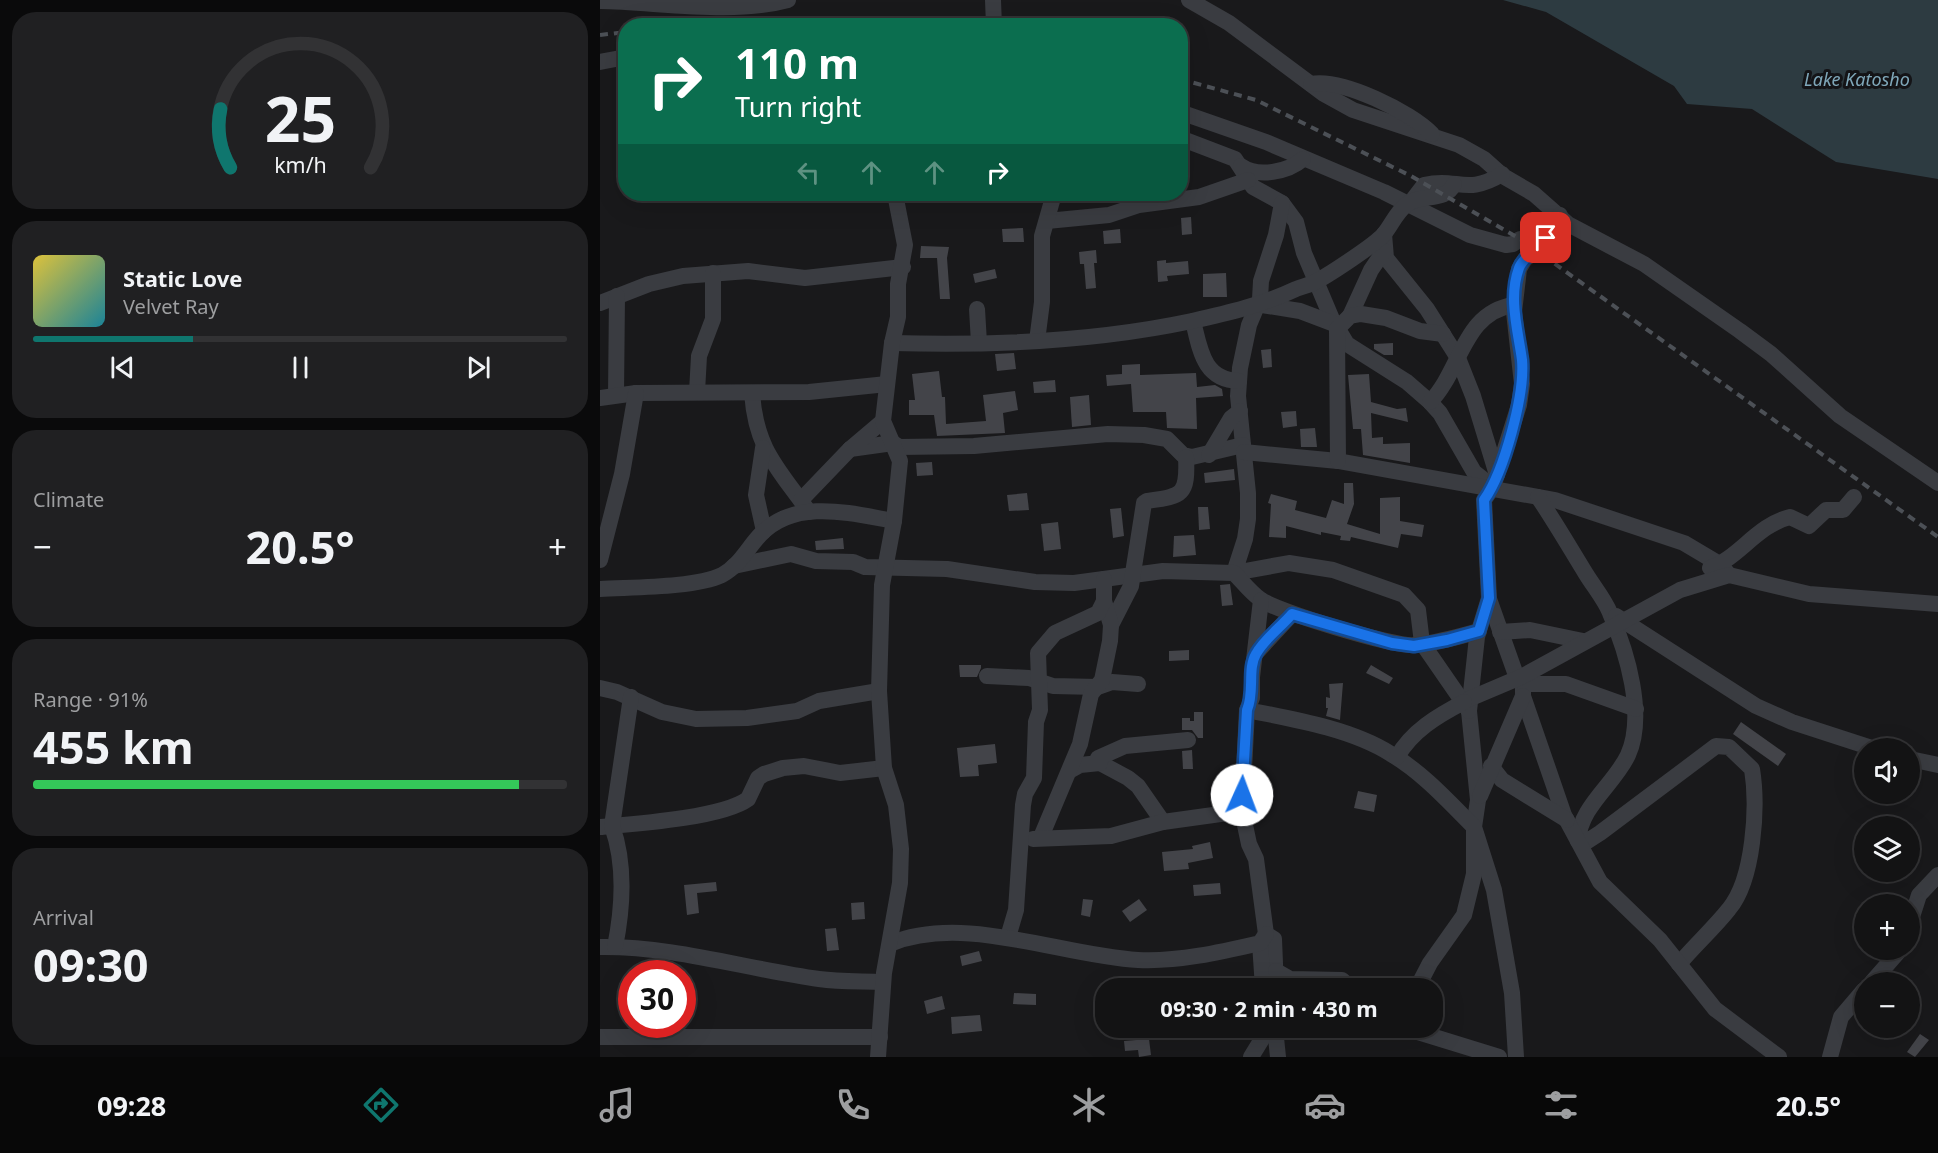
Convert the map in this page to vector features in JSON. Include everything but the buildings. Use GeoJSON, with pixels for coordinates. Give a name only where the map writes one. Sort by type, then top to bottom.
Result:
{"type":"FeatureCollection","features":[{"type":"Feature","properties":{"kind":"street"},"geometry":{"type":"LineString","coordinates":[[600,1],[751,6],[788,0]]}},
{"type":"Feature","properties":{"kind":"street"},"geometry":{"type":"LineString","coordinates":[[993,0],[994,18]]}},
{"type":"Feature","properties":{"kind":"street"},"geometry":{"type":"LineString","coordinates":[[1189,0],[1229,23],[1311,84],[1353,110],[1460,145],[1560,214],[1576,229],[1644,264],[1740,331],[1771,354],[1840,416],[1938,483]]}},
{"type":"Feature","properties":{"kind":"street"},"geometry":{"type":"LineString","coordinates":[[600,62],[618,59]]}},
{"type":"Feature","properties":{"kind":"street"},"geometry":{"type":"LineString","coordinates":[[1188,115],[1245,134],[1297,164],[1333,171],[1410,202],[1439,221],[1485,240],[1506,245],[1513,244],[1520,239]]}},
{"type":"Feature","properties":{"kind":"street"},"geometry":{"type":"LineString","coordinates":[[1188,141],[1230,156],[1260,192],[1282,203],[1296,222],[1304,253],[1341,323],[1347,344],[1407,382],[1430,402],[1440,414],[1469,466],[1495,481],[1538,497],[1584,508],[1669,537],[1697,549],[1725,570],[1809,594],[1938,604]]}},
{"type":"Feature","properties":{"kind":"street"},"geometry":{"type":"LineString","coordinates":[[1188,198],[1199,197],[1244,173],[1259,173],[1297,164]]}},
{"type":"Feature","properties":{"kind":"street"},"geometry":{"type":"LineString","coordinates":[[892,343],[979,343],[1106,337],[1153,330],[1258,304],[1317,281],[1384,234],[1393,219],[1424,185],[1479,186],[1502,174]]}},
{"type":"Feature","properties":{"kind":"street"},"geometry":{"type":"LineString","coordinates":[[897,201],[906,245],[898,284],[898,317],[892,343],[883,422],[888,438],[899,447],[952,447],[1108,434],[1143,435],[1167,440],[1186,457],[1243,449],[1338,460],[1402,474],[1495,481]]}},
{"type":"Feature","properties":{"kind":"street"},"geometry":{"type":"LineString","coordinates":[[1037,340],[1042,302],[1041,250],[1052,201]]}},
{"type":"Feature","properties":{"kind":"street"},"geometry":{"type":"LineString","coordinates":[[1047,222],[1109,215],[1139,205],[1169,201]]}},
{"type":"Feature","properties":{"kind":"street"},"geometry":{"type":"LineString","coordinates":[[1234,573],[1245,538],[1248,519],[1239,381],[1243,348],[1258,304],[1282,203]]}},
{"type":"Feature","properties":{"kind":"street"},"geometry":{"type":"LineString","coordinates":[[1560,214],[1539,249],[1527,257],[1520,266],[1514,305],[1522,384],[1519,405],[1495,481],[1484,500],[1489,598],[1500,632],[1522,683],[1567,820],[1600,882],[1660,939],[1715,1009],[1779,1057]]}},
{"type":"Feature","properties":{"kind":"street"},"geometry":{"type":"LineString","coordinates":[[1384,234],[1384,251],[1395,272],[1427,309],[1458,358],[1473,396],[1495,481]]}},
{"type":"Feature","properties":{"kind":"street"},"geometry":{"type":"LineString","coordinates":[[1338,460],[1341,323],[1384,251]]}},
{"type":"Feature","properties":{"kind":"street"},"geometry":{"type":"LineString","coordinates":[[600,303],[665,279],[713,273],[748,272],[805,278],[903,267]]}},
{"type":"Feature","properties":{"kind":"street"},"geometry":{"type":"LineString","coordinates":[[697,392],[699,356],[713,319],[713,273]]}},
{"type":"Feature","properties":{"kind":"street"},"geometry":{"type":"LineString","coordinates":[[617,296],[608,397],[636,393],[809,392],[887,384]]}},
{"type":"Feature","properties":{"kind":"street"},"geometry":{"type":"LineString","coordinates":[[1258,304],[1300,311],[1341,323],[1372,315],[1420,331],[1443,334]]}},
{"type":"Feature","properties":{"kind":"street"},"geometry":{"type":"LineString","coordinates":[[1430,402],[1443,386],[1476,326],[1489,314],[1503,307],[1514,305]]}},
{"type":"Feature","properties":{"kind":"street"},"geometry":{"type":"LineString","coordinates":[[976,309],[979,343]]}},
{"type":"Feature","properties":{"kind":"street"},"geometry":{"type":"LineString","coordinates":[[1193,321],[1198,349],[1208,368],[1219,377],[1239,381]]}},
{"type":"Feature","properties":{"kind":"street"},"geometry":{"type":"LineString","coordinates":[[600,560],[622,474],[636,393]]}},
{"type":"Feature","properties":{"kind":"street"},"geometry":{"type":"LineString","coordinates":[[752,393],[755,422],[763,448],[805,506],[894,521]]}},
{"type":"Feature","properties":{"kind":"street"},"geometry":{"type":"LineString","coordinates":[[1209,455],[1231,418],[1240,411]]}},
{"type":"Feature","properties":{"kind":"street"},"geometry":{"type":"LineString","coordinates":[[600,589],[694,581],[720,576],[734,566],[764,531],[805,506],[850,449],[883,422]]}},
{"type":"Feature","properties":{"kind":"street"},"geometry":{"type":"LineString","coordinates":[[850,449],[893,443]]}},
{"type":"Feature","properties":{"kind":"street"},"geometry":{"type":"LineString","coordinates":[[878,1057],[884,982],[900,883],[901,849],[896,806],[884,768],[879,691],[882,585],[894,521],[900,461],[893,443]]}},
{"type":"Feature","properties":{"kind":"street"},"geometry":{"type":"LineString","coordinates":[[763,448],[756,495],[764,531]]}},
{"type":"Feature","properties":{"kind":"street"},"geometry":{"type":"LineString","coordinates":[[1041,837],[1071,770],[1084,728],[1091,694],[1098,687],[1106,662],[1111,625],[1131,586],[1144,503],[1173,498],[1180,494],[1186,474],[1186,457]]}},
{"type":"Feature","properties":{"kind":"street"},"geometry":{"type":"LineString","coordinates":[[758,473],[785,480]]}},
{"type":"Feature","properties":{"kind":"street"},"geometry":{"type":"LineString","coordinates":[[1538,497],[1560,528],[1616,620],[1628,662],[1636,709],[1628,756],[1590,809],[1579,829],[1578,841]]}},
{"type":"Feature","properties":{"kind":"street"},"geometry":{"type":"LineString","coordinates":[[1396,757],[1417,732],[1440,714],[1522,683],[1616,620],[1725,570],[1763,529],[1790,517],[1809,526],[1826,510],[1843,510],[1854,497]]}},
{"type":"Feature","properties":{"kind":"street"},"geometry":{"type":"LineString","coordinates":[[734,566],[791,554],[816,561],[841,560],[865,567],[973,572],[1035,582],[1074,583],[1163,571],[1234,573],[1289,562],[1333,570],[1404,595],[1418,610],[1422,643],[1467,704]]}},
{"type":"Feature","properties":{"kind":"street"},"geometry":{"type":"LineString","coordinates":[[1234,573],[1261,600],[1292,614],[1392,643],[1414,646],[1478,633],[1530,630],[1583,641]]}},
{"type":"Feature","properties":{"kind":"street"},"geometry":{"type":"LineString","coordinates":[[1104,579],[1104,602],[1111,625]]}},
{"type":"Feature","properties":{"kind":"street"},"geometry":{"type":"LineString","coordinates":[[1478,800],[1467,704],[1478,633],[1489,598]]}},
{"type":"Feature","properties":{"kind":"street"},"geometry":{"type":"LineString","coordinates":[[1261,600],[1252,677],[1252,698],[1247,710],[1242,811],[1249,844],[1256,859],[1263,938],[1263,978]]}},
{"type":"Feature","properties":{"kind":"street"},"geometry":{"type":"LineString","coordinates":[[1008,937],[1016,910],[1025,794],[1034,778],[1039,683],[1038,653],[1055,633],[1098,613],[1104,602]]}},
{"type":"Feature","properties":{"kind":"street"},"geometry":{"type":"LineString","coordinates":[[1255,654],[1292,614]]}},
{"type":"Feature","properties":{"kind":"street"},"geometry":{"type":"LineString","coordinates":[[1616,620],[1756,706],[1792,722],[1854,742]]}},
{"type":"Feature","properties":{"kind":"street"},"geometry":{"type":"LineString","coordinates":[[987,676],[1029,678],[1053,686],[1098,687],[1112,682],[1138,684]]}},
{"type":"Feature","properties":{"kind":"street"},"geometry":{"type":"LineString","coordinates":[[1522,683],[1566,684],[1636,709]]}},
{"type":"Feature","properties":{"kind":"street"},"geometry":{"type":"LineString","coordinates":[[1422,978],[1464,915],[1474,874],[1474,827],[1478,800],[1522,683]]}},
{"type":"Feature","properties":{"kind":"street"},"geometry":{"type":"LineString","coordinates":[[600,688],[631,697],[662,712],[696,719],[747,718],[797,711],[819,700],[879,691]]}},
{"type":"Feature","properties":{"kind":"street"},"geometry":{"type":"LineString","coordinates":[[631,697],[606,826],[620,859],[622,890],[620,920],[608,947],[740,963],[820,979],[884,982]]}},
{"type":"Feature","properties":{"kind":"street"},"geometry":{"type":"LineString","coordinates":[[1247,710],[1360,738],[1396,757],[1431,783],[1474,827],[1494,890],[1512,993],[1516,1057]]}},
{"type":"Feature","properties":{"kind":"street"},"geometry":{"type":"LineString","coordinates":[[1084,728],[1099,760],[1128,777],[1138,786],[1162,822]]}},
{"type":"Feature","properties":{"kind":"street"},"geometry":{"type":"LineString","coordinates":[[1071,770],[1099,760],[1125,746],[1188,741]]}},
{"type":"Feature","properties":{"kind":"street"},"geometry":{"type":"LineString","coordinates":[[1578,841],[1586,842],[1600,833],[1716,746],[1729,747],[1750,765],[1754,784],[1752,835],[1743,884],[1731,908],[1679,964]]}},
{"type":"Feature","properties":{"kind":"street"},"geometry":{"type":"LineString","coordinates":[[1920,761],[1938,765]]}},
{"type":"Feature","properties":{"kind":"street"},"geometry":{"type":"LineString","coordinates":[[606,826],[712,812],[731,807],[748,799],[754,784],[764,774],[783,768],[804,766],[840,773],[884,768]]}},
{"type":"Feature","properties":{"kind":"street"},"geometry":{"type":"LineString","coordinates":[[1491,766],[1502,780],[1567,820]]}},
{"type":"Feature","properties":{"kind":"street"},"geometry":{"type":"LineString","coordinates":[[1020,841],[1041,837],[1111,836],[1162,822],[1242,811]]}},
{"type":"Feature","properties":{"kind":"street"},"geometry":{"type":"LineString","coordinates":[[1920,894],[1938,875]]}},
{"type":"Feature","properties":{"kind":"street"},"geometry":{"type":"LineString","coordinates":[[890,944],[908,936],[921,935],[1008,937],[1051,947],[1138,960],[1195,956],[1263,938],[1274,939],[1276,978]]}},
{"type":"Feature","properties":{"kind":"street"},"geometry":{"type":"LineString","coordinates":[[1881,972],[1891,960]]}},
{"type":"Feature","properties":{"kind":"street"},"geometry":{"type":"LineString","coordinates":[[1276,971],[1288,978]]}},
{"type":"Feature","properties":{"kind":"street"},"geometry":{"type":"LineString","coordinates":[[1830,1057],[1841,1017],[1854,1002]]}},
{"type":"Feature","properties":{"kind":"street"},"geometry":{"type":"LineString","coordinates":[[600,1037],[880,1037]]}},
{"type":"Feature","properties":{"kind":"street"},"geometry":{"type":"LineString","coordinates":[[1251,1057],[1260,1038]]}},
{"type":"Feature","properties":{"kind":"street"},"geometry":{"type":"LineString","coordinates":[[1262,1038],[1263,1057]]}},
{"type":"Feature","properties":{"kind":"street"},"geometry":{"type":"LineString","coordinates":[[1276,1038],[1278,1057]]}},
{"type":"Feature","properties":{"kind":"street"},"geometry":{"type":"LineString","coordinates":[[1437,1038],[1499,1057]]}},
{"type":"Feature","properties":{"kind":"water","name":"Lake Katosho"},"geometry":{"type":"Polygon","coordinates":[[[1503,0],[1938,0],[1938,179],[1836,162],[1752,109],[1687,104],[1674,86],[1546,12],[1503,0]]]}},
{"type":"Feature","properties":{"kind":"railway"},"geometry":{"type":"LineString","coordinates":[[600,35],[618,33]]}},
{"type":"Feature","properties":{"kind":"railway"},"geometry":{"type":"LineString","coordinates":[[1188,81],[1256,100],[1411,176],[1520,239],[1938,537]]}},
{"type":"Feature","properties":{"kind":"route"},"geometry":{"type":"LineString","coordinates":[[1242,795],[1247,710],[1252,698],[1255,654],[1292,614],[1392,643],[1414,646],[1479,631],[1489,598],[1490,577],[1484,500],[1493,487],[1513,426],[1522,384],[1522,361],[1514,312],[1514,297],[1519,269],[1523,261],[1537,251],[1546,238]]}}]}
